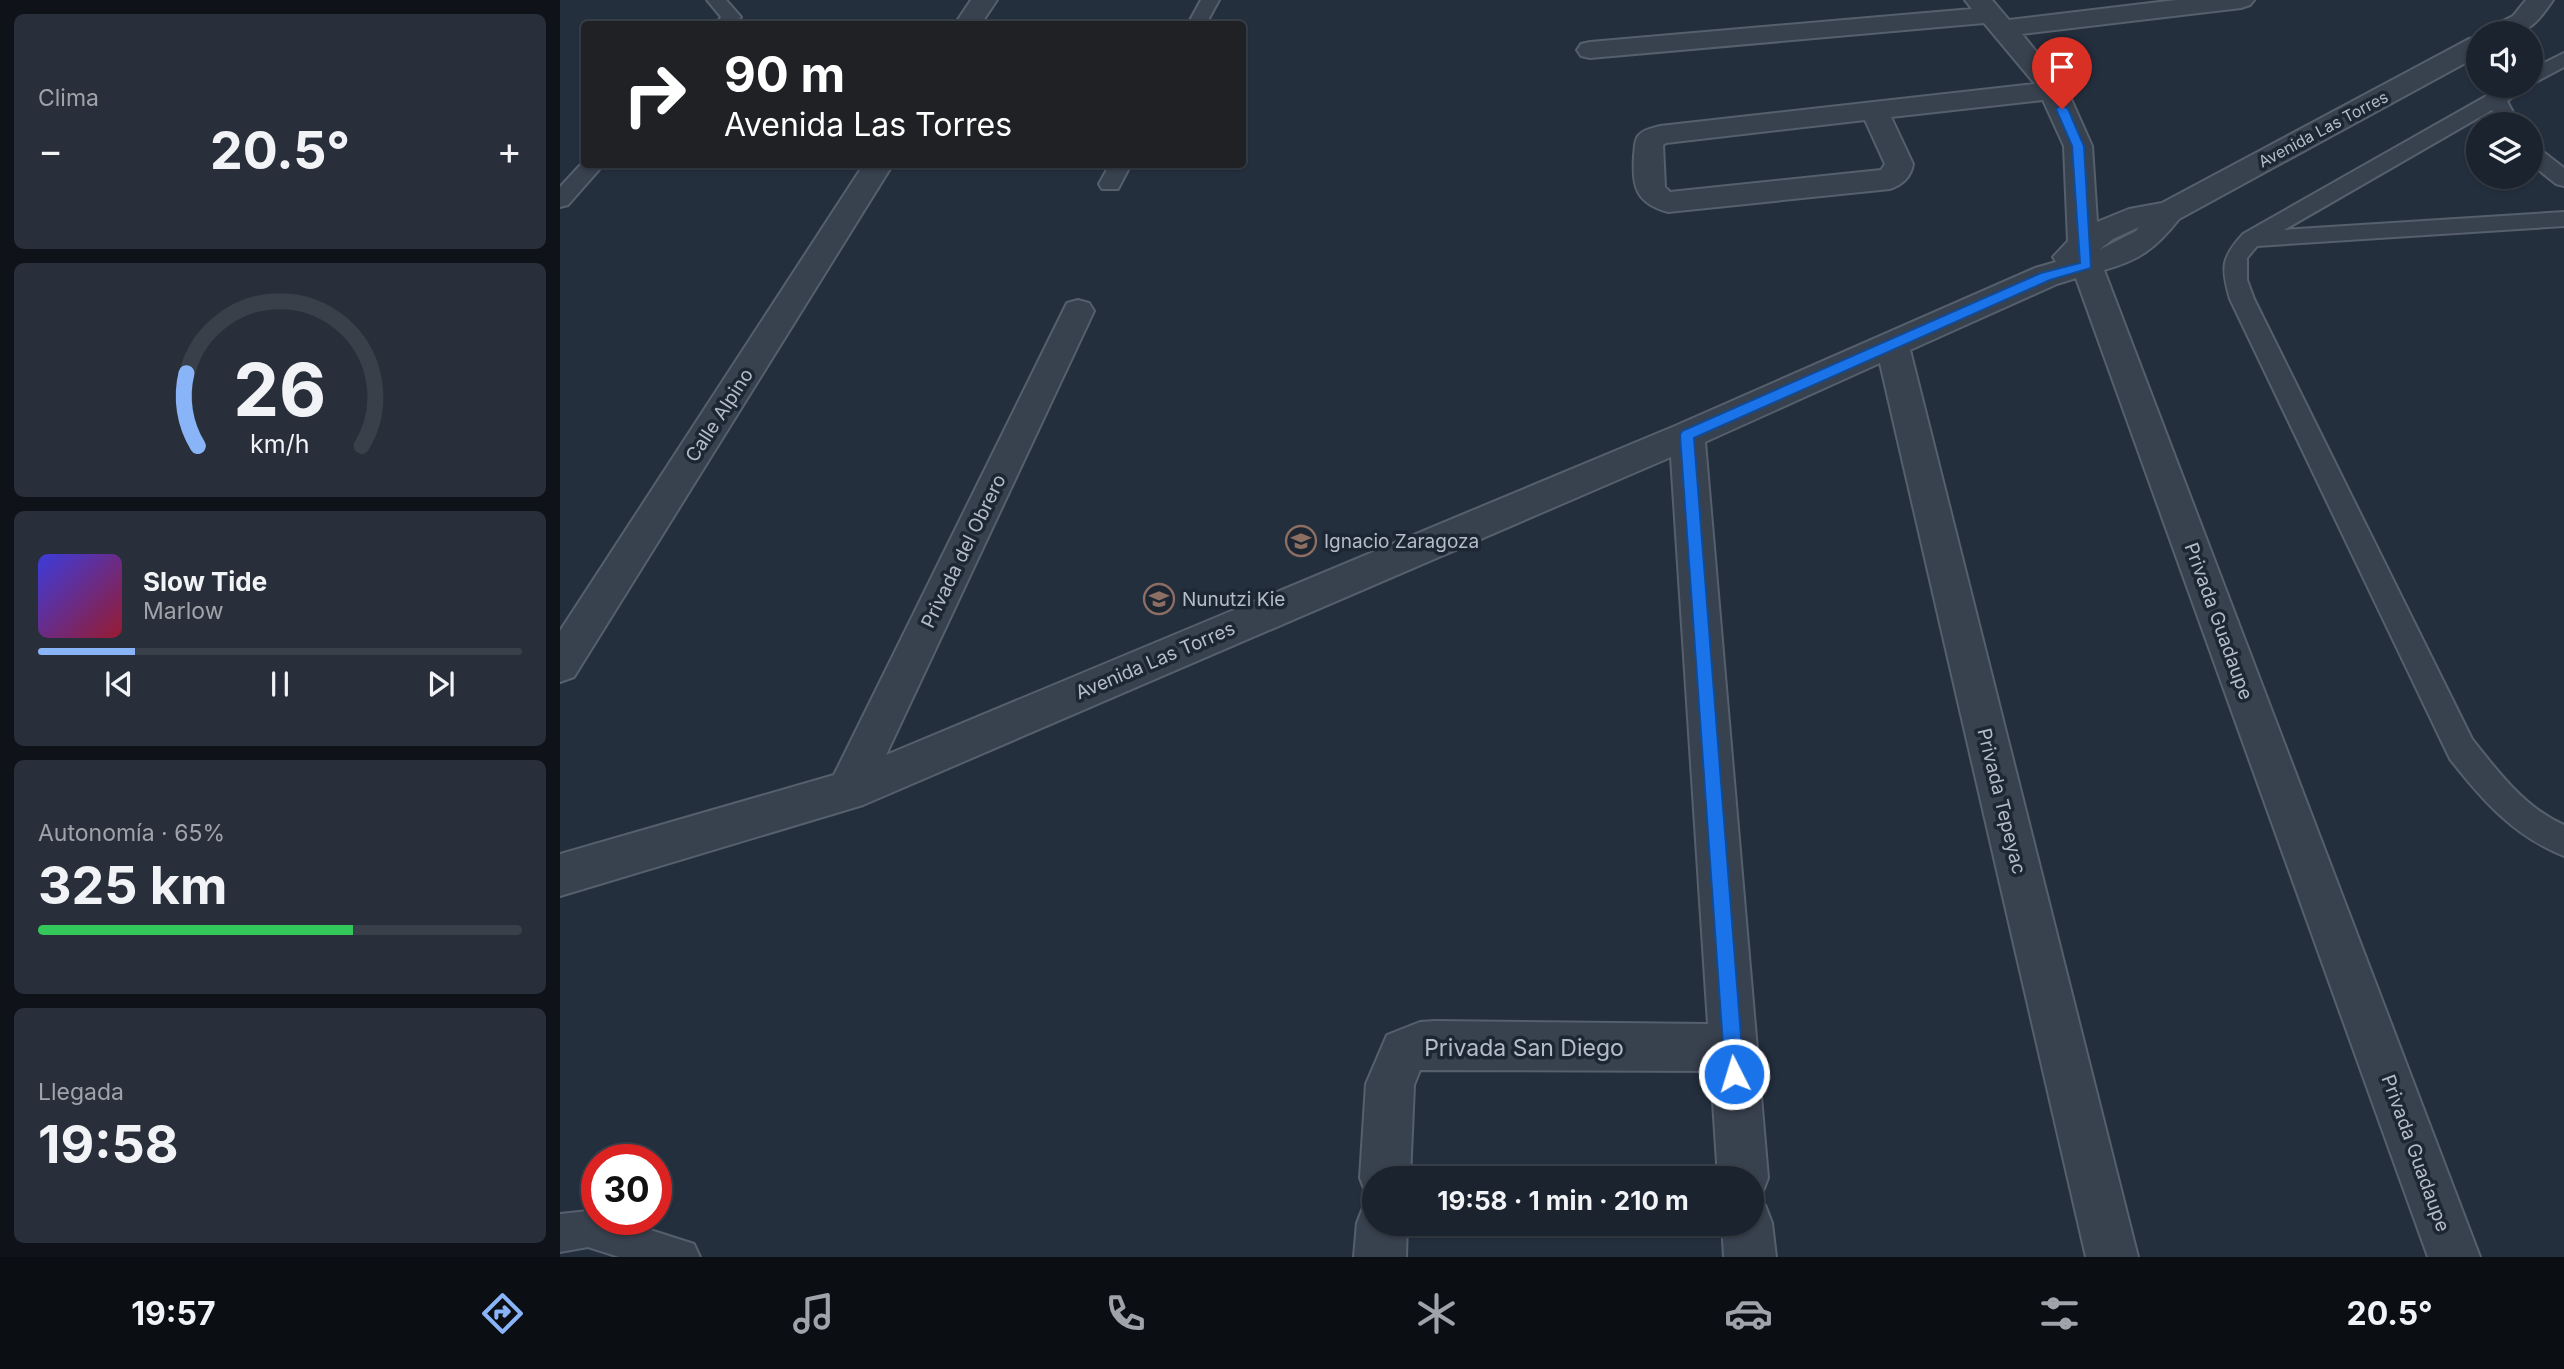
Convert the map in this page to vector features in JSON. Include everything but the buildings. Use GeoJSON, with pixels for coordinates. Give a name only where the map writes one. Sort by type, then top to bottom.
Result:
{"type":"FeatureCollection","features":[{"type":"Feature","properties":{"kind":"street"},"geometry":{"type":"LineString","coordinates":[[970,21],[984,0]]}},
{"type":"Feature","properties":{"kind":"street"},"geometry":{"type":"LineString","coordinates":[[1590,50],[1991,14],[2241,0]]}},
{"type":"Feature","properties":{"kind":"street"},"geometry":{"type":"LineString","coordinates":[[2517,21],[2540,0]]}},
{"type":"Feature","properties":{"kind":"street","name":"Privada Guadaupe"},"geometry":{"type":"LineString","coordinates":[[1991,14],[2053,90],[2078,146],[2085,255],[2454,1257]]}},
{"type":"Feature","properties":{"kind":"street","name":"Avenida Las Torres"},"geometry":{"type":"LineString","coordinates":[[560,875],[848,791],[1687,435],[2046,276],[2085,255],[2112,257],[2147,238],[2168,212],[2466,51]]}},
{"type":"Feature","properties":{"kind":"street"},"geometry":{"type":"LineString","coordinates":[[1875,111],[1899,164],[1898,170],[1890,179],[1668,202],[1658,200],[1650,190],[1649,145],[1650,140],[1660,135],[2053,90]]}},
{"type":"Feature","properties":{"kind":"street","name":"Calle Alpino"},"geometry":{"type":"LineString","coordinates":[[560,665],[876,168]]}},
{"type":"Feature","properties":{"kind":"street","name":"Privada del Obrero"},"geometry":{"type":"LineString","coordinates":[[848,791],[1078,312]]}},
{"type":"Feature","properties":{"kind":"street","name":"Privada Tepeyac"},"geometry":{"type":"LineString","coordinates":[[1892,345],[2112,1257]]}},
{"type":"Feature","properties":{"kind":"street"},"geometry":{"type":"LineString","coordinates":[[1687,435],[1742,1166]]}},
{"type":"Feature","properties":{"kind":"street","name":"Privada San Diego"},"geometry":{"type":"LineString","coordinates":[[1386,1166],[1390,1084],[1404,1052],[1412,1049],[1435,1045],[1732,1048]]}},
{"type":"Feature","properties":{"kind":"street"},"geometry":{"type":"LineString","coordinates":[[1380,1257],[1381,1236]]}},
{"type":"Feature","properties":{"kind":"street"},"geometry":{"type":"LineString","coordinates":[[1748,1236],[1750,1257]]}},
{"type":"Feature","properties":{"kind":"lane"},"geometry":{"type":"LineString","coordinates":[[716,0],[732,17],[728,21]]}},
{"type":"Feature","properties":{"kind":"lane"},"geometry":{"type":"LineString","coordinates":[[1199,21],[1210,0]]}},
{"type":"Feature","properties":{"kind":"lane"},"geometry":{"type":"LineString","coordinates":[[2543,71],[2564,59]]}},
{"type":"Feature","properties":{"kind":"lane"},"geometry":{"type":"LineString","coordinates":[[2503,112],[2496,98],[2251,239],[2235,256],[2236,279],[2242,299],[2461,749],[2498,796],[2545,834],[2564,841]]}},
{"type":"Feature","properties":{"kind":"lane"},"geometry":{"type":"LineString","coordinates":[[2543,162],[2564,179]]}},
{"type":"Feature","properties":{"kind":"lane"},"geometry":{"type":"LineString","coordinates":[[560,200],[590,168]]}},
{"type":"Feature","properties":{"kind":"lane"},"geometry":{"type":"LineString","coordinates":[[1110,184],[1119,168]]}},
{"type":"Feature","properties":{"kind":"lane"},"geometry":{"type":"LineString","coordinates":[[2251,239],[2564,219]]}},
{"type":"Feature","properties":{"kind":"lane"},"geometry":{"type":"LineString","coordinates":[[560,1233],[588,1229],[681,1257]]}},
{"type":"Feature","properties":{"kind":"place","name":"Ignacio Zaragoza"},"geometry":{"type":"Point","coordinates":[1301,541]}},
{"type":"Feature","properties":{"kind":"place","name":"Nunutzi Kie"},"geometry":{"type":"Point","coordinates":[1159,599]}},
{"type":"Feature","properties":{"kind":"route"},"geometry":{"type":"LineString","coordinates":[[1734,1074],[1687,435],[2046,276],[2087,265],[2083,244],[2078,146],[2062,109]]}}]}
